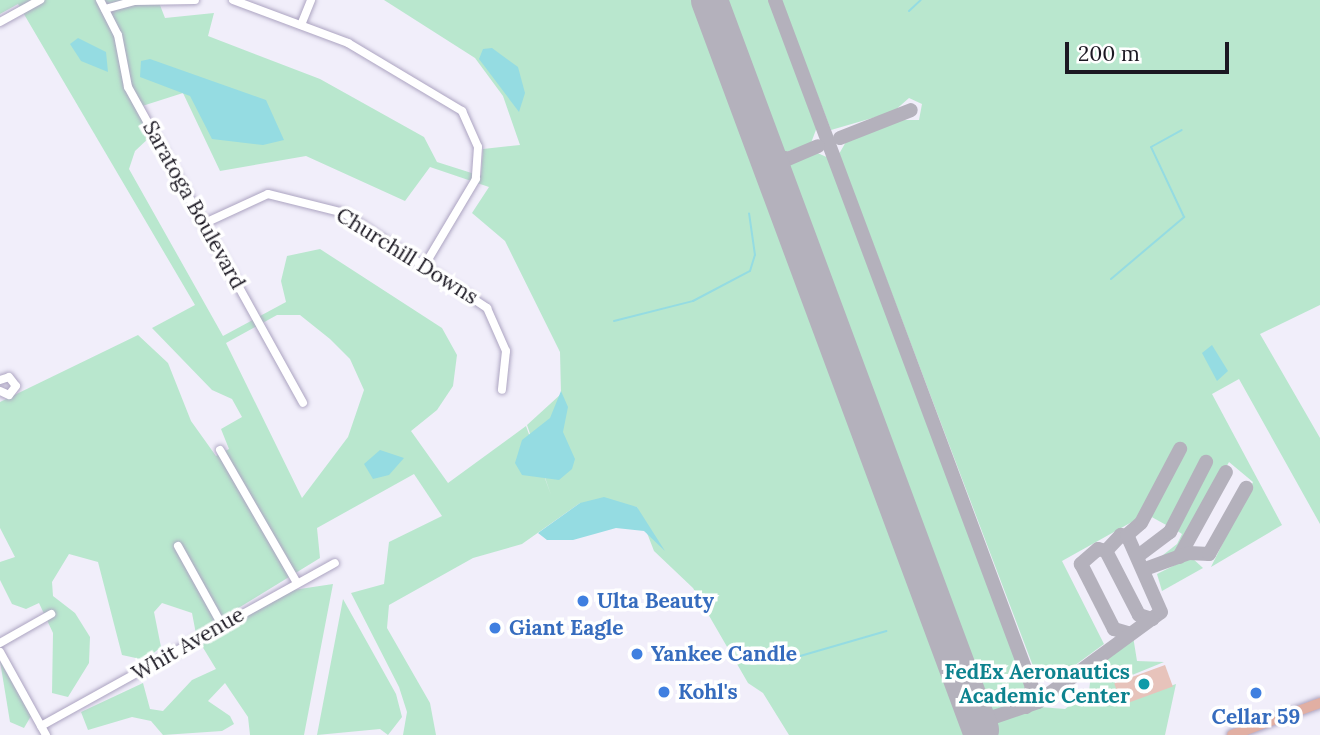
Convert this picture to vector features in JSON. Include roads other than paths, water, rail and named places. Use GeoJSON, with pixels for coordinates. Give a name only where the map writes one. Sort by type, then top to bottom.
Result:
{"type":"FeatureCollection","features":[{"type":"Feature","properties":{"kind":"main road"},"geometry":{"type":"LineString","coordinates":[[1232,735],[1248,732],[1320,703]]}},
{"type":"Feature","properties":{"kind":"street"},"geometry":{"type":"LineString","coordinates":[[0,22],[40,0]]}},
{"type":"Feature","properties":{"kind":"street","name":"Saratoga Boulevard"},"geometry":{"type":"LineString","coordinates":[[100,0],[128,87],[303,403]]}},
{"type":"Feature","properties":{"kind":"street"},"geometry":{"type":"LineString","coordinates":[[105,9],[134,1],[195,0]]}},
{"type":"Feature","properties":{"kind":"street"},"geometry":{"type":"LineString","coordinates":[[233,0],[302,25],[443,94],[470,123],[478,148],[476,179],[425,263]]}},
{"type":"Feature","properties":{"kind":"street"},"geometry":{"type":"LineString","coordinates":[[302,25],[311,0]]}},
{"type":"Feature","properties":{"kind":"street","name":"Churchill Downs"},"geometry":{"type":"LineString","coordinates":[[205,223],[248,199],[282,194],[344,213],[425,263],[494,316],[506,351],[502,390]]}},
{"type":"Feature","properties":{"kind":"street"},"geometry":{"type":"LineString","coordinates":[[0,391],[9,395],[16,389],[15,380],[1,376]]}},
{"type":"Feature","properties":{"kind":"street"},"geometry":{"type":"LineString","coordinates":[[220,450],[297,583]]}},
{"type":"Feature","properties":{"kind":"street"},"geometry":{"type":"LineString","coordinates":[[178,546],[222,625]]}},
{"type":"Feature","properties":{"kind":"street","name":"Whit Avenue"},"geometry":{"type":"LineString","coordinates":[[41,726],[335,563]]}},
{"type":"Feature","properties":{"kind":"street"},"geometry":{"type":"LineString","coordinates":[[0,643],[51,614]]}},
{"type":"Feature","properties":{"kind":"street"},"geometry":{"type":"LineString","coordinates":[[0,652],[46,735]]}},
{"type":"Feature","properties":{"kind":"water"},"geometry":{"type":"Polygon","coordinates":[[[78,38],[106,52],[108,72],[81,61],[70,44],[78,38]]]}},
{"type":"Feature","properties":{"kind":"water"},"geometry":{"type":"Polygon","coordinates":[[[492,48],[518,67],[525,93],[519,112],[479,59],[483,49],[492,48]]]}},
{"type":"Feature","properties":{"kind":"water"},"geometry":{"type":"Polygon","coordinates":[[[150,59],[266,100],[284,140],[263,145],[212,139],[190,96],[140,77],[141,61],[150,59]]]}},
{"type":"Feature","properties":{"kind":"water"},"geometry":{"type":"Polygon","coordinates":[[[1212,345],[1228,371],[1217,381],[1202,353],[1212,345]]]}},
{"type":"Feature","properties":{"kind":"water"},"geometry":{"type":"Polygon","coordinates":[[[561,391],[568,407],[563,432],[575,459],[572,469],[559,480],[522,475],[515,463],[522,440],[550,418],[561,391]]]}},
{"type":"Feature","properties":{"kind":"water"},"geometry":{"type":"Polygon","coordinates":[[[380,450],[404,458],[389,475],[373,479],[364,464],[380,450]]]}},
{"type":"Feature","properties":{"kind":"water"},"geometry":{"type":"Polygon","coordinates":[[[604,497],[637,507],[665,551],[644,531],[616,528],[573,540],[547,540],[538,533],[580,503],[604,497]]]}},
{"type":"Feature","properties":{"kind":"waterway"},"geometry":{"type":"LineString","coordinates":[[909,11],[921,0]]}},
{"type":"Feature","properties":{"kind":"waterway"},"geometry":{"type":"LineString","coordinates":[[1111,279],[1184,217],[1151,147],[1182,130]]}},
{"type":"Feature","properties":{"kind":"waterway"},"geometry":{"type":"LineString","coordinates":[[614,321],[693,301],[750,271],[755,255],[749,213]]}},
{"type":"Feature","properties":{"kind":"waterway"},"geometry":{"type":"LineString","coordinates":[[776,663],[886,631]]}},
{"type":"Feature","properties":{"kind":"place","name":"Ulta Beauty"},"geometry":{"type":"Point","coordinates":[583,601]}},
{"type":"Feature","properties":{"kind":"place","name":"Giant Eagle"},"geometry":{"type":"Point","coordinates":[495,628]}},
{"type":"Feature","properties":{"kind":"place","name":"Yankee Candle"},"geometry":{"type":"Point","coordinates":[637,654]}},
{"type":"Feature","properties":{"kind":"place","name":"FedEx Aeronautics Academic Center"},"geometry":{"type":"Point","coordinates":[1144,684]}},
{"type":"Feature","properties":{"kind":"place","name":"Kohl's"},"geometry":{"type":"Point","coordinates":[664,692]}},
{"type":"Feature","properties":{"kind":"place","name":"Cellar 59"},"geometry":{"type":"Point","coordinates":[1256,693]}}]}
